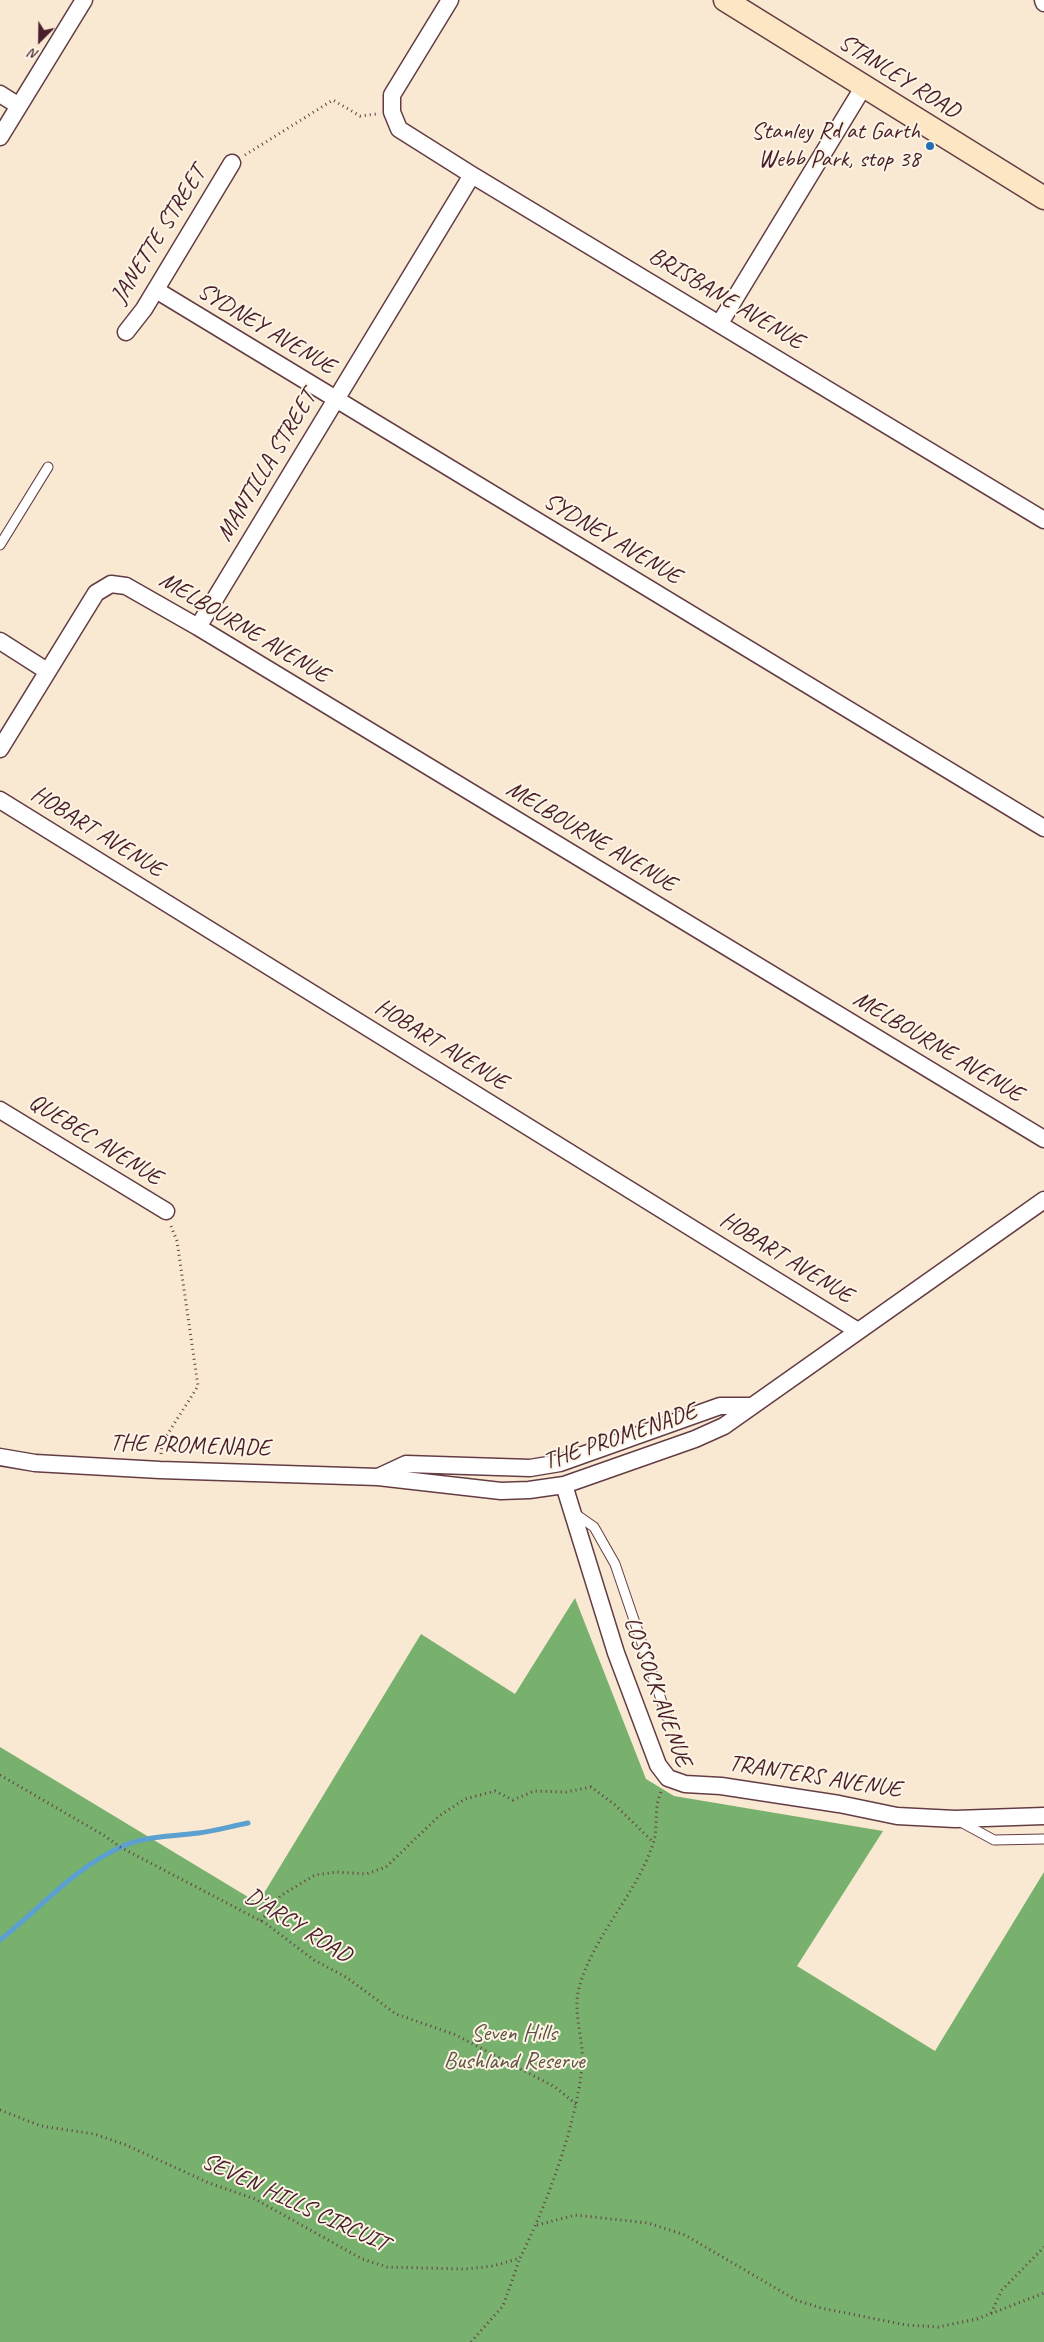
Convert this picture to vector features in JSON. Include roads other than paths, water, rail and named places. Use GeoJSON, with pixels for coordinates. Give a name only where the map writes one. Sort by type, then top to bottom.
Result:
{"type":"FeatureCollection","features":[{"type":"Feature","properties":{"kind":"main road","name":"STANLEY ROAD"},"geometry":{"type":"LineString","coordinates":[[726,0],[1044,198]]}},
{"type":"Feature","properties":{"kind":"street"},"geometry":{"type":"LineString","coordinates":[[0,137],[84,0]]}},
{"type":"Feature","properties":{"kind":"street","name":"BRISBANE AVENUE"},"geometry":{"type":"LineString","coordinates":[[450,0],[392,95],[392,112],[399,129],[1044,520]]}},
{"type":"Feature","properties":{"kind":"street"},"geometry":{"type":"LineString","coordinates":[[720,323],[864,86]]}},
{"type":"Feature","properties":{"kind":"street"},"geometry":{"type":"LineString","coordinates":[[0,94],[19,106]]}},
{"type":"Feature","properties":{"kind":"street","name":"JANETTE STREET"},"geometry":{"type":"LineString","coordinates":[[126,332],[156,290],[232,163]]}},
{"type":"Feature","properties":{"kind":"street","name":"MANTILLA STREET"},"geometry":{"type":"LineString","coordinates":[[198,627],[472,175]]}},
{"type":"Feature","properties":{"kind":"street","name":"SYDNEY AVENUE"},"geometry":{"type":"LineString","coordinates":[[156,290],[1044,828]]}},
{"type":"Feature","properties":{"kind":"street","name":"MELBOURNE AVENUE"},"geometry":{"type":"LineString","coordinates":[[47,671],[96,593],[111,584],[126,586],[198,627],[1044,1139]]}},
{"type":"Feature","properties":{"kind":"street"},"geometry":{"type":"LineString","coordinates":[[0,641],[47,671],[0,749]]}},
{"type":"Feature","properties":{"kind":"street","name":"HOBART AVENUE"},"geometry":{"type":"LineString","coordinates":[[0,800],[858,1331]]}},
{"type":"Feature","properties":{"kind":"street","name":"QUEBEC AVENUE"},"geometry":{"type":"LineString","coordinates":[[0,1110],[166,1211]]}},
{"type":"Feature","properties":{"kind":"street","name":"THE PROMENADE"},"geometry":{"type":"LineString","coordinates":[[0,1457],[35,1463],[160,1470],[378,1477],[501,1490],[529,1490],[564,1485],[695,1439],[724,1426],[1044,1200]]}},
{"type":"Feature","properties":{"kind":"street","name":"THE PROMENADE"},"geometry":{"type":"LineString","coordinates":[[378,1477],[406,1464],[530,1468],[560,1463],[720,1406],[751,1406]]}},
{"type":"Feature","properties":{"kind":"street","name":"LOSSOCK AVENUE"},"geometry":{"type":"LineString","coordinates":[[564,1485],[616,1653],[658,1765],[668,1778]]}},
{"type":"Feature","properties":{"kind":"street","name":"TRANTERS AVENUE"},"geometry":{"type":"LineString","coordinates":[[668,1778],[685,1784],[721,1786],[839,1804],[897,1816],[955,1819],[1044,1816]]}},
{"type":"Feature","properties":{"kind":"lane"},"geometry":{"type":"LineString","coordinates":[[0,545],[48,467]]}},
{"type":"Feature","properties":{"kind":"lane","name":"LOSSOCK AVENUE"},"geometry":{"type":"LineString","coordinates":[[572,1511],[594,1527],[615,1564],[667,1717]]}},
{"type":"Feature","properties":{"kind":"lane","name":"TRANTERS AVENUE"},"geometry":{"type":"LineString","coordinates":[[955,1819],[994,1840],[1044,1839]]}},
{"type":"Feature","properties":{"kind":"waterway"},"geometry":{"type":"LineString","coordinates":[[0,1940],[73,1877],[121,1847],[149,1839],[205,1832],[248,1823]]}},
{"type":"Feature","properties":{"kind":"place","name":"Stanley Rd at Garth Webb Park, stop 38"},"geometry":{"type":"Point","coordinates":[930,146]}},
{"type":"Feature","properties":{"kind":"park label","name":"Seven Hills Bushland Reserve"},"geometry":{"type":"Point","coordinates":[514,2048]}}]}
